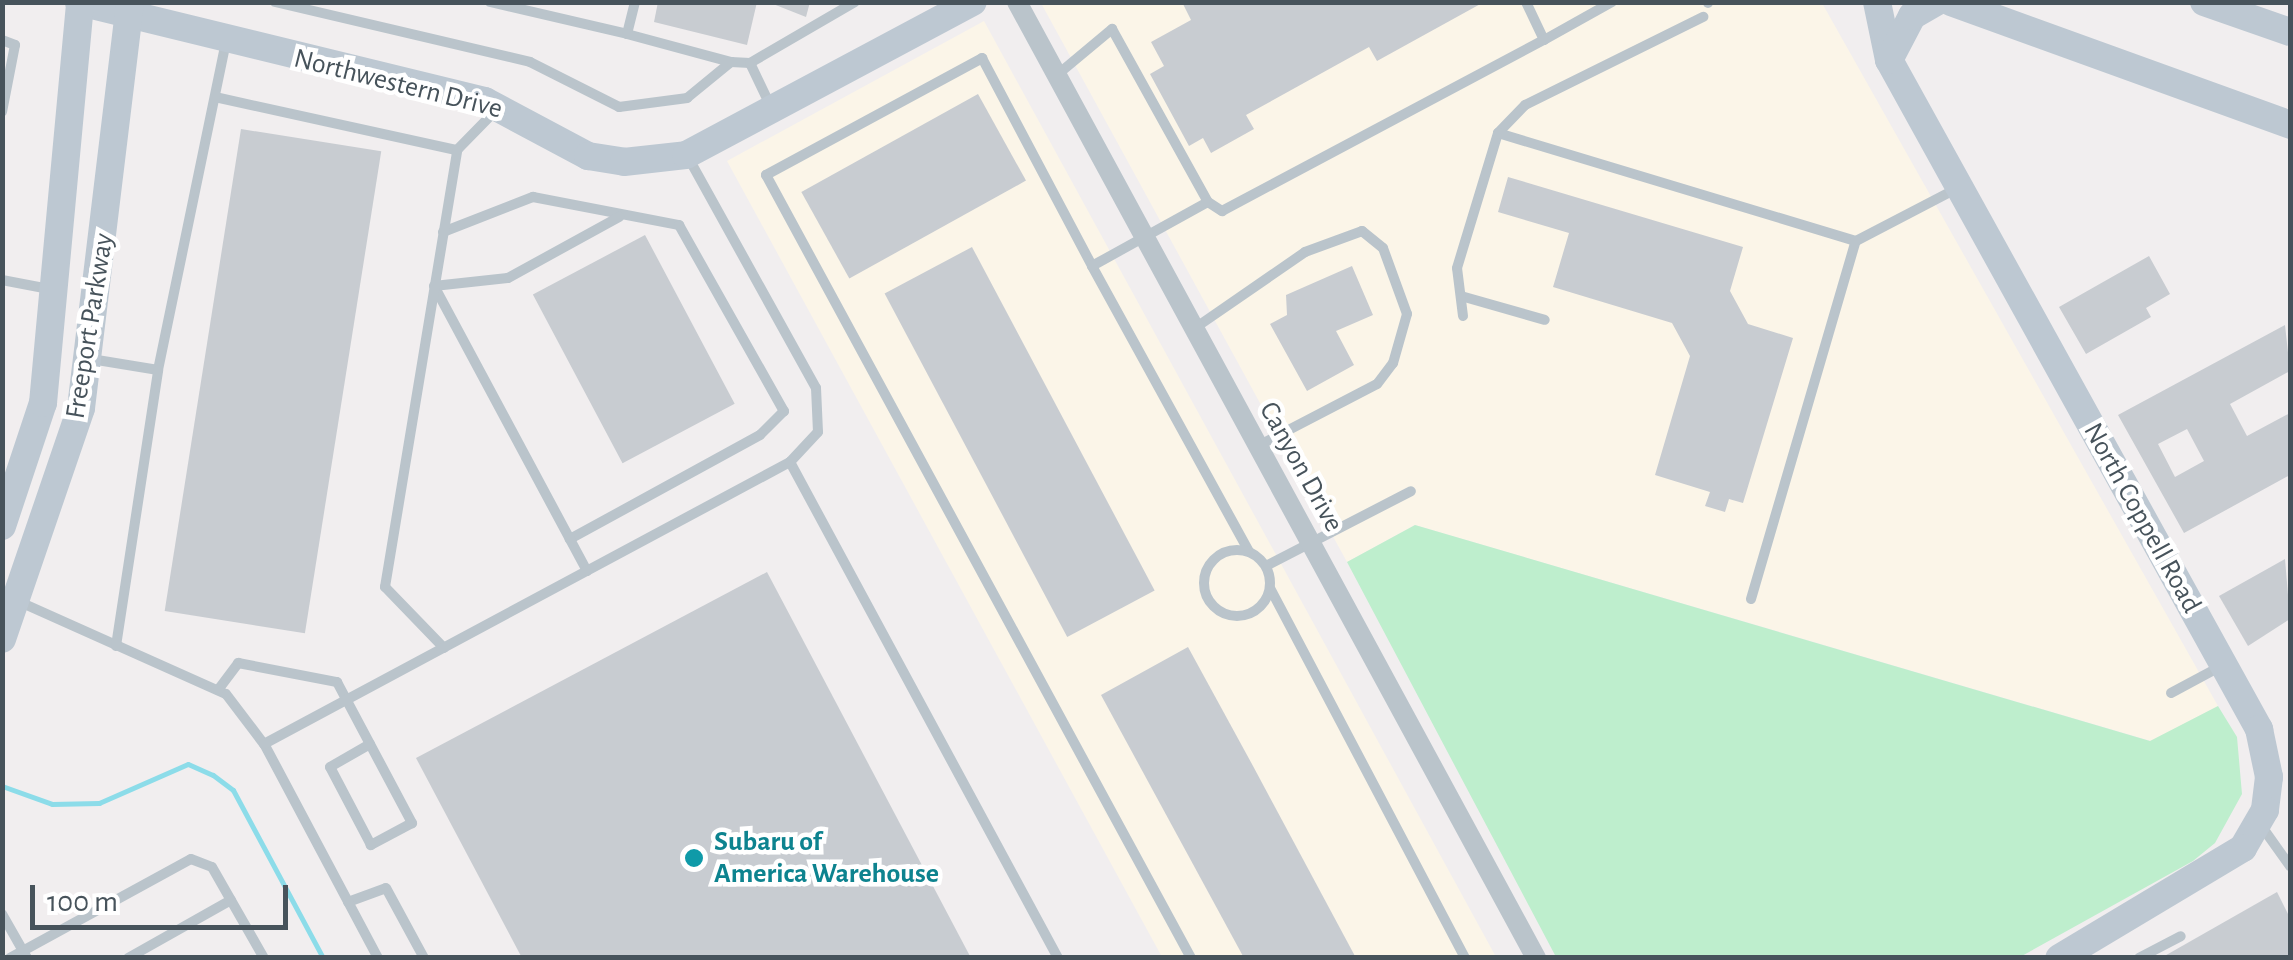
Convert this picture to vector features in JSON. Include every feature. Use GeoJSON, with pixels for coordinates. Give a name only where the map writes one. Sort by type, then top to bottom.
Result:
{"type":"FeatureCollection","features":[{"type":"Feature","properties":{"kind":"street","name":"Northwestern Drive"},"geometry":{"type":"LineString","coordinates":[[80,3],[129,7],[226,42],[498,107],[588,156],[686,154],[973,2]]}},
{"type":"Feature","properties":{"kind":"street","name":"Canyon Drive"},"geometry":{"type":"LineString","coordinates":[[1017,2],[1536,958]]}},
{"type":"Feature","properties":{"kind":"street"},"geometry":{"type":"LineString","coordinates":[[1854,2],[1889,60]]}},
{"type":"Feature","properties":{"kind":"street","name":"North Coppell Road"},"geometry":{"type":"LineString","coordinates":[[1876,2],[1889,60],[2259,729],[2269,777],[2259,823]]}},
{"type":"Feature","properties":{"kind":"street"},"geometry":{"type":"LineString","coordinates":[[1889,60],[1912,16],[1936,2]]}},
{"type":"Feature","properties":{"kind":"street"},"geometry":{"type":"LineString","coordinates":[[1951,2],[2290,125]]}},
{"type":"Feature","properties":{"kind":"street"},"geometry":{"type":"LineString","coordinates":[[2204,2],[2290,32]]}},
{"type":"Feature","properties":{"kind":"street","name":"Freeport Parkway"},"geometry":{"type":"LineString","coordinates":[[2,526],[43,403],[80,3]]}},
{"type":"Feature","properties":{"kind":"street","name":"Freeport Parkway"},"geometry":{"type":"LineString","coordinates":[[2,639],[90,359],[129,7]]}},
{"type":"Feature","properties":{"kind":"street"},"geometry":{"type":"LineString","coordinates":[[2059,958],[2206,878],[2259,823]]}},
{"type":"Feature","properties":{"kind":"lane"},"geometry":{"type":"LineString","coordinates":[[275,2],[530,62],[618,107],[687,98],[731,62]]}},
{"type":"Feature","properties":{"kind":"lane"},"geometry":{"type":"LineString","coordinates":[[490,2],[750,64],[855,2]]}},
{"type":"Feature","properties":{"kind":"lane"},"geometry":{"type":"LineString","coordinates":[[627,34],[635,2]]}},
{"type":"Feature","properties":{"kind":"lane"},"geometry":{"type":"LineString","coordinates":[[1526,2],[1544,40]]}},
{"type":"Feature","properties":{"kind":"lane"},"geometry":{"type":"LineString","coordinates":[[1057,75],[1112,29],[1208,202],[1222,210],[1612,2]]}},
{"type":"Feature","properties":{"kind":"lane"},"geometry":{"type":"LineString","coordinates":[[1463,316],[1458,268],[1498,133],[1525,105],[1704,18]]}},
{"type":"Feature","properties":{"kind":"lane"},"geometry":{"type":"LineString","coordinates":[[2,40],[15,45],[2,112]]}},
{"type":"Feature","properties":{"kind":"lane"},"geometry":{"type":"LineString","coordinates":[[116,646],[158,370],[226,42]]}},
{"type":"Feature","properties":{"kind":"lane"},"geometry":{"type":"LineString","coordinates":[[1192,958],[766,174],[982,58],[1249,552],[1266,566],[1270,588],[1464,958]]}},
{"type":"Feature","properties":{"kind":"lane"},"geometry":{"type":"LineString","coordinates":[[750,64],[772,110]]}},
{"type":"Feature","properties":{"kind":"lane"},"geometry":{"type":"LineString","coordinates":[[214,97],[456,150]]}},
{"type":"Feature","properties":{"kind":"lane"},"geometry":{"type":"LineString","coordinates":[[444,648],[384,587],[456,150],[498,107]]}},
{"type":"Feature","properties":{"kind":"lane"},"geometry":{"type":"LineString","coordinates":[[1498,133],[1856,241],[1959,187]]}},
{"type":"Feature","properties":{"kind":"lane"},"geometry":{"type":"LineString","coordinates":[[264,744],[790,462],[818,432],[816,388],[686,154]]}},
{"type":"Feature","properties":{"kind":"lane"},"geometry":{"type":"LineString","coordinates":[[443,232],[533,197],[619,217],[679,225],[784,410],[760,435],[570,539]]}},
{"type":"Feature","properties":{"kind":"lane"},"geometry":{"type":"LineString","coordinates":[[1092,266],[1208,202]]}},
{"type":"Feature","properties":{"kind":"lane"},"geometry":{"type":"LineString","coordinates":[[434,286],[508,278],[619,217]]}},
{"type":"Feature","properties":{"kind":"lane"},"geometry":{"type":"LineString","coordinates":[[1195,328],[1305,252],[1362,231],[1382,248],[1406,314],[1393,363],[1377,384],[1258,446]]}},
{"type":"Feature","properties":{"kind":"lane"},"geometry":{"type":"LineString","coordinates":[[1751,599],[1856,241]]}},
{"type":"Feature","properties":{"kind":"lane"},"geometry":{"type":"LineString","coordinates":[[2,280],[55,290]]}},
{"type":"Feature","properties":{"kind":"lane"},"geometry":{"type":"LineString","coordinates":[[434,286],[587,570]]}},
{"type":"Feature","properties":{"kind":"lane"},"geometry":{"type":"LineString","coordinates":[[1461,296],[1544,320]]}},
{"type":"Feature","properties":{"kind":"lane"},"geometry":{"type":"LineString","coordinates":[[90,359],[158,370]]}},
{"type":"Feature","properties":{"kind":"lane"},"geometry":{"type":"LineString","coordinates":[[790,462],[1058,958]]}},
{"type":"Feature","properties":{"kind":"lane"},"geometry":{"type":"LineString","coordinates":[[1266,566],[1411,491]]}},
{"type":"Feature","properties":{"kind":"lane"},"geometry":{"type":"LineString","coordinates":[[1249,552],[1217,556],[1204,574],[1206,596],[1242,616],[1270,588]]}},
{"type":"Feature","properties":{"kind":"lane"},"geometry":{"type":"LineString","coordinates":[[12,599],[218,690],[264,744],[378,958]]}},
{"type":"Feature","properties":{"kind":"lane"},"geometry":{"type":"LineString","coordinates":[[218,690],[238,663],[329,676],[347,700],[412,823],[371,846],[330,766],[370,744]]}},
{"type":"Feature","properties":{"kind":"lane"},"geometry":{"type":"LineString","coordinates":[[2171,694],[2223,665]]}},
{"type":"Feature","properties":{"kind":"lane"},"geometry":{"type":"LineString","coordinates":[[2259,823],[2288,862]]}},
{"type":"Feature","properties":{"kind":"lane"},"geometry":{"type":"LineString","coordinates":[[10,958],[25,954],[191,859],[212,868],[264,958]]}},
{"type":"Feature","properties":{"kind":"lane"},"geometry":{"type":"LineString","coordinates":[[348,902],[386,888],[424,958]]}},
{"type":"Feature","properties":{"kind":"lane"},"geometry":{"type":"LineString","coordinates":[[128,958],[231,900]]}},
{"type":"Feature","properties":{"kind":"lane"},"geometry":{"type":"LineString","coordinates":[[2,914],[25,954]]}},
{"type":"Feature","properties":{"kind":"lane"},"geometry":{"type":"LineString","coordinates":[[2142,957],[2181,936]]}},
{"type":"Feature","properties":{"kind":"shaded area"},"geometry":{"type":"Polygon","coordinates":[[[1041,3],[1822,3],[2218,706],[2151,741],[1415,525],[1347,562],[1041,3]]]}},
{"type":"Feature","properties":{"kind":"shaded area"},"geometry":{"type":"Polygon","coordinates":[[[984,21],[1496,957],[1162,957],[727,161],[984,21]]]}},
{"type":"Feature","properties":{"kind":"green space"},"geometry":{"type":"Polygon","coordinates":[[[1415,525],[2150,741],[2218,706],[2237,737],[2242,794],[2215,843],[2193,861],[2020,957],[1556,957],[1347,562],[1415,525]]]}},
{"type":"Feature","properties":{"kind":"building"},"geometry":{"type":"Polygon","coordinates":[[[658,2],[757,2],[747,45],[654,22],[658,2]]]}},
{"type":"Feature","properties":{"kind":"building"},"geometry":{"type":"Polygon","coordinates":[[[768,2],[810,2],[806,17],[768,2]]]}},
{"type":"Feature","properties":{"kind":"building"},"geometry":{"type":"Polygon","coordinates":[[[1182,2],[1484,2],[1377,61],[1369,47],[1246,115],[1254,129],[1211,153],[1203,138],[1189,146],[1150,74],[1164,66],[1151,42],[1191,20],[1182,2]]]}},
{"type":"Feature","properties":{"kind":"building"},"geometry":{"type":"Polygon","coordinates":[[[978,94],[1026,181],[849,279],[801,192],[978,94]]]}},
{"type":"Feature","properties":{"kind":"building"},"geometry":{"type":"Polygon","coordinates":[[[241,129],[381,151],[305,633],[165,611],[241,129]]]}},
{"type":"Feature","properties":{"kind":"building"},"geometry":{"type":"Polygon","coordinates":[[[1508,177],[1743,247],[1730,291],[1748,324],[1793,338],[1743,503],[1729,499],[1725,512],[1705,506],[1710,492],[1655,475],[1690,356],[1672,323],[1553,287],[1569,233],[1498,212],[1508,177]]]}},
{"type":"Feature","properties":{"kind":"building"},"geometry":{"type":"Polygon","coordinates":[[[645,235],[735,404],[623,463],[533,295],[645,235]]]}},
{"type":"Feature","properties":{"kind":"building"},"geometry":{"type":"Polygon","coordinates":[[[972,247],[1155,590],[1067,637],[885,293],[972,247]]]}},
{"type":"Feature","properties":{"kind":"building"},"geometry":{"type":"Polygon","coordinates":[[[2149,256],[2170,294],[2146,308],[2151,317],[2086,354],[2059,307],[2149,256]]]}},
{"type":"Feature","properties":{"kind":"building"},"geometry":{"type":"Polygon","coordinates":[[[1352,266],[1373,315],[1336,331],[1354,365],[1307,391],[1270,324],[1287,315],[1286,295],[1352,266]]]}},
{"type":"Feature","properties":{"kind":"building"},"geometry":{"type":"Polygon","coordinates":[[[2285,325],[2290,371],[2230,404],[2247,436],[2290,413],[2290,475],[2184,533],[2118,415],[2285,325]],[[2187,429],[2158,444],[2175,477],[2204,461],[2187,429]]]}},
{"type":"Feature","properties":{"kind":"building"},"geometry":{"type":"Polygon","coordinates":[[[2285,559],[2290,619],[2248,646],[2219,596],[2285,559]]]}},
{"type":"Feature","properties":{"kind":"building","name":"Subaru of America Warehouse"},"geometry":{"type":"Polygon","coordinates":[[[767,572],[971,958],[522,958],[416,758],[767,572]]]}},
{"type":"Feature","properties":{"kind":"building"},"geometry":{"type":"Polygon","coordinates":[[[1188,647],[1356,958],[1244,958],[1101,695],[1188,647]]]}},
{"type":"Feature","properties":{"kind":"building"},"geometry":{"type":"Polygon","coordinates":[[[2277,892],[2290,918],[2290,958],[2161,958],[2277,892]]]}},
{"type":"Feature","properties":{"kind":"waterway"},"geometry":{"type":"LineString","coordinates":[[2,786],[52,804],[99,803],[188,764],[213,775],[233,790],[323,958]]}},
{"type":"Feature","properties":{"kind":"place","name":"Subaru of America Warehouse"},"geometry":{"type":"Point","coordinates":[694,858]}}]}
